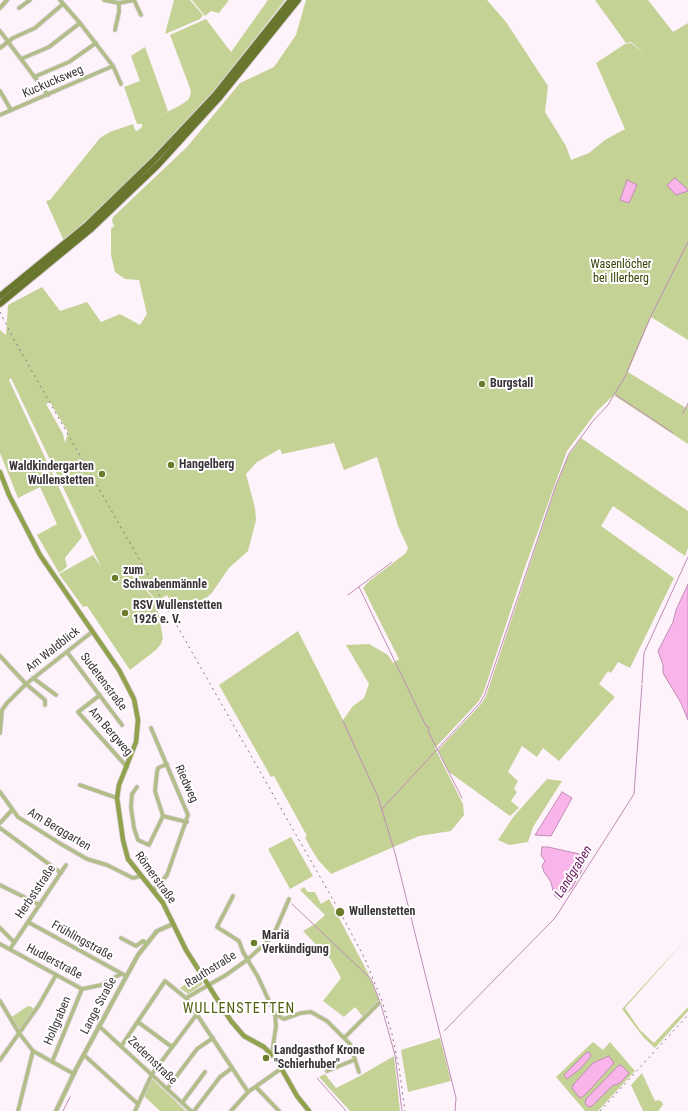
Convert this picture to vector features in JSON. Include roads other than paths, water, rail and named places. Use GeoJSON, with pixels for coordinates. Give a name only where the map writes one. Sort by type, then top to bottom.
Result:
{"type":"FeatureCollection","features":[{"type":"Feature","properties":{"kind":"highway"},"geometry":{"type":"LineString","coordinates":[[147,172],[215,95],[291,0]]}},
{"type":"Feature","properties":{"kind":"highway"},"geometry":{"type":"LineString","coordinates":[[0,304],[11,292],[147,172],[219,98],[298,0]]}},
{"type":"Feature","properties":{"kind":"highway"},"geometry":{"type":"LineString","coordinates":[[0,296],[11,292]]}},
{"type":"Feature","properties":{"kind":"main road","name":"Römerstraße"},"geometry":{"type":"LineString","coordinates":[[0,472],[31,539],[92,632],[119,670],[134,700],[138,727],[136,742],[119,785],[117,798],[126,853],[141,876],[163,903],[184,946],[238,1031],[250,1041],[272,1053],[297,1096],[309,1111]]}},
{"type":"Feature","properties":{"kind":"street"},"geometry":{"type":"LineString","coordinates":[[0,8],[7,0]]}},
{"type":"Feature","properties":{"kind":"street"},"geometry":{"type":"LineString","coordinates":[[19,8],[30,0]]}},
{"type":"Feature","properties":{"kind":"street"},"geometry":{"type":"LineString","coordinates":[[60,0],[113,66],[122,84]]}},
{"type":"Feature","properties":{"kind":"street"},"geometry":{"type":"LineString","coordinates":[[104,0],[117,2],[134,0],[141,15]]}},
{"type":"Feature","properties":{"kind":"street"},"geometry":{"type":"LineString","coordinates":[[115,30],[119,12],[117,2]]}},
{"type":"Feature","properties":{"kind":"street"},"geometry":{"type":"LineString","coordinates":[[0,48],[8,42],[35,28],[63,4]]}},
{"type":"Feature","properties":{"kind":"street"},"geometry":{"type":"LineString","coordinates":[[21,59],[49,47],[80,23]]}},
{"type":"Feature","properties":{"kind":"street"},"geometry":{"type":"LineString","coordinates":[[0,31],[48,95]]}},
{"type":"Feature","properties":{"kind":"street"},"geometry":{"type":"LineString","coordinates":[[34,77],[69,62],[96,43]]}},
{"type":"Feature","properties":{"kind":"street","name":"Kuckucksweg"},"geometry":{"type":"LineString","coordinates":[[0,115],[113,66]]}},
{"type":"Feature","properties":{"kind":"street"},"geometry":{"type":"LineString","coordinates":[[0,91],[11,110]]}},
{"type":"Feature","properties":{"kind":"street","name":"Am Waldblick"},"geometry":{"type":"LineString","coordinates":[[0,733],[2,710],[7,703],[33,678],[92,632]]}},
{"type":"Feature","properties":{"kind":"street","name":"Sudetenstraße"},"geometry":{"type":"LineString","coordinates":[[67,652],[122,725]]}},
{"type":"Feature","properties":{"kind":"street","name":"Am Waldblick"},"geometry":{"type":"LineString","coordinates":[[0,656],[26,684],[45,700],[45,705]]}},
{"type":"Feature","properties":{"kind":"street"},"geometry":{"type":"LineString","coordinates":[[33,678],[56,695]]}},
{"type":"Feature","properties":{"kind":"street","name":"Am Bergweg"},"geometry":{"type":"LineString","coordinates":[[100,695],[78,712],[127,767]]}},
{"type":"Feature","properties":{"kind":"street","name":"Riedweg"},"geometry":{"type":"LineString","coordinates":[[151,728],[187,810],[188,816],[167,875],[153,891]]}},
{"type":"Feature","properties":{"kind":"street"},"geometry":{"type":"LineString","coordinates":[[137,787],[132,794],[131,807],[138,840],[149,845],[163,816],[155,791],[158,768],[166,764]]}},
{"type":"Feature","properties":{"kind":"street"},"geometry":{"type":"LineString","coordinates":[[80,785],[117,798]]}},
{"type":"Feature","properties":{"kind":"street","name":"Am Berggarten"},"geometry":{"type":"LineString","coordinates":[[0,792],[12,810],[28,823],[87,859],[108,865],[133,878],[141,876]]}},
{"type":"Feature","properties":{"kind":"street"},"geometry":{"type":"LineString","coordinates":[[0,823],[12,810]]}},
{"type":"Feature","properties":{"kind":"street"},"geometry":{"type":"LineString","coordinates":[[163,816],[187,822]]}},
{"type":"Feature","properties":{"kind":"street"},"geometry":{"type":"LineString","coordinates":[[0,828],[61,873]]}},
{"type":"Feature","properties":{"kind":"street","name":"Herbststraße"},"geometry":{"type":"LineString","coordinates":[[10,949],[66,865]]}},
{"type":"Feature","properties":{"kind":"street"},"geometry":{"type":"LineString","coordinates":[[0,885],[40,905]]}},
{"type":"Feature","properties":{"kind":"street"},"geometry":{"type":"LineString","coordinates":[[233,896],[217,927],[239,941],[247,960],[258,977],[275,1014],[276,1026],[272,1053]]}},
{"type":"Feature","properties":{"kind":"street","name":"Rauthstraße"},"geometry":{"type":"LineString","coordinates":[[186,998],[247,960],[274,934],[289,899]]}},
{"type":"Feature","properties":{"kind":"street","name":"Frühlingstraße"},"geometry":{"type":"LineString","coordinates":[[28,922],[126,976]]}},
{"type":"Feature","properties":{"kind":"street","name":"Lange Straße"},"geometry":{"type":"LineString","coordinates":[[56,1111],[99,1026],[126,976],[146,944],[159,930],[173,924]]}},
{"type":"Feature","properties":{"kind":"street"},"geometry":{"type":"LineString","coordinates":[[0,928],[14,942]]}},
{"type":"Feature","properties":{"kind":"street"},"geometry":{"type":"LineString","coordinates":[[121,938],[136,946],[143,941],[146,944]]}},
{"type":"Feature","properties":{"kind":"street","name":"Hudlerstraße"},"geometry":{"type":"LineString","coordinates":[[0,944],[82,989],[101,985],[121,974]]}},
{"type":"Feature","properties":{"kind":"street"},"geometry":{"type":"LineString","coordinates":[[0,1060],[44,997],[56,975]]}},
{"type":"Feature","properties":{"kind":"street"},"geometry":{"type":"LineString","coordinates":[[122,1045],[165,981],[186,998],[248,1092]]}},
{"type":"Feature","properties":{"kind":"street","name":"Hollgraben"},"geometry":{"type":"LineString","coordinates":[[52,1062],[82,989]]}},
{"type":"Feature","properties":{"kind":"street"},"geometry":{"type":"LineString","coordinates":[[0,1001],[19,1033],[33,1051],[74,1074]]}},
{"type":"Feature","properties":{"kind":"street"},"geometry":{"type":"LineString","coordinates":[[345,1037],[379,1003]]}},
{"type":"Feature","properties":{"kind":"street"},"geometry":{"type":"LineString","coordinates":[[275,1014],[284,1019],[300,1013],[314,1013],[334,1026],[352,1046],[354,1060],[359,1072]]}},
{"type":"Feature","properties":{"kind":"street"},"geometry":{"type":"LineString","coordinates":[[135,1111],[152,1074],[197,1014]]}},
{"type":"Feature","properties":{"kind":"street"},"geometry":{"type":"LineString","coordinates":[[138,1022],[172,1047]]}},
{"type":"Feature","properties":{"kind":"street","name":"Zedernstraße"},"geometry":{"type":"LineString","coordinates":[[99,1026],[122,1045],[191,1111]]}},
{"type":"Feature","properties":{"kind":"street"},"geometry":{"type":"LineString","coordinates":[[167,1089],[197,1049],[213,1038]]}},
{"type":"Feature","properties":{"kind":"street"},"geometry":{"type":"LineString","coordinates":[[18,1111],[33,1051]]}},
{"type":"Feature","properties":{"kind":"street"},"geometry":{"type":"LineString","coordinates":[[84,1055],[138,1104]]}},
{"type":"Feature","properties":{"kind":"street"},"geometry":{"type":"LineString","coordinates":[[327,1071],[354,1060]]}},
{"type":"Feature","properties":{"kind":"street"},"geometry":{"type":"LineString","coordinates":[[194,1111],[220,1077],[232,1068]]}},
{"type":"Feature","properties":{"kind":"street"},"geometry":{"type":"LineString","coordinates":[[232,1111],[248,1092],[282,1068]]}},
{"type":"Feature","properties":{"kind":"street"},"geometry":{"type":"LineString","coordinates":[[182,1103],[205,1072]]}},
{"type":"Feature","properties":{"kind":"street"},"geometry":{"type":"LineString","coordinates":[[256,1087],[279,1111]]}},
{"type":"Feature","properties":{"kind":"water"},"geometry":{"type":"Polygon","coordinates":[[[675,178],[688,191],[676,195],[667,185],[675,178]]]}},
{"type":"Feature","properties":{"kind":"water"},"geometry":{"type":"Polygon","coordinates":[[[627,180],[637,185],[629,203],[620,200],[627,180]]]}},
{"type":"Feature","properties":{"kind":"water"},"geometry":{"type":"Polygon","coordinates":[[[688,584],[688,720],[681,703],[663,673],[663,665],[658,651],[673,622],[676,610],[688,584]]]}},
{"type":"Feature","properties":{"kind":"water"},"geometry":{"type":"Polygon","coordinates":[[[562,792],[572,798],[551,836],[535,835],[562,792]]]}},
{"type":"Feature","properties":{"kind":"water"},"geometry":{"type":"Polygon","coordinates":[[[542,847],[584,855],[586,861],[580,874],[572,888],[560,900],[554,895],[551,882],[544,872],[542,866],[545,861],[541,855],[542,847]]]}},
{"type":"Feature","properties":{"kind":"water"},"geometry":{"type":"Polygon","coordinates":[[[587,1052],[590,1053],[591,1056],[581,1068],[567,1079],[564,1075],[587,1052]]]}},
{"type":"Feature","properties":{"kind":"water"},"geometry":{"type":"Polygon","coordinates":[[[609,1056],[614,1063],[588,1092],[581,1098],[578,1096],[572,1088],[573,1085],[593,1063],[609,1056]]]}},
{"type":"Feature","properties":{"kind":"water"},"geometry":{"type":"Polygon","coordinates":[[[621,1065],[629,1073],[620,1083],[612,1086],[591,1107],[587,1106],[585,1103],[586,1099],[618,1066],[621,1065]]]}},
{"type":"Feature","properties":{"kind":"waterway"},"geometry":{"type":"LineString","coordinates":[[626,374],[651,316],[688,242]]}},
{"type":"Feature","properties":{"kind":"waterway"},"geometry":{"type":"LineString","coordinates":[[568,455],[593,421],[608,405],[626,375]]}},
{"type":"Feature","properties":{"kind":"waterway"},"geometry":{"type":"LineString","coordinates":[[616,395],[673,433]]}},
{"type":"Feature","properties":{"kind":"waterway"},"geometry":{"type":"LineString","coordinates":[[683,414],[688,403]]}},
{"type":"Feature","properties":{"kind":"waterway"},"geometry":{"type":"LineString","coordinates":[[382,809],[480,703],[485,694],[556,485],[568,456]]}},
{"type":"Feature","properties":{"kind":"waterway","name":"Landgraben"},"geometry":{"type":"LineString","coordinates":[[642,683],[644,653],[688,557]]}},
{"type":"Feature","properties":{"kind":"waterway"},"geometry":{"type":"LineString","coordinates":[[348,595],[392,562]]}},
{"type":"Feature","properties":{"kind":"waterway"},"geometry":{"type":"LineString","coordinates":[[359,587],[426,726],[429,727],[428,731],[462,798]]}},
{"type":"Feature","properties":{"kind":"waterway","name":"Landgraben"},"geometry":{"type":"LineString","coordinates":[[444,1031],[555,918],[634,794],[642,685]]}},
{"type":"Feature","properties":{"kind":"waterway"},"geometry":{"type":"LineString","coordinates":[[343,721],[378,797],[395,853],[456,1098],[455,1111]]}},
{"type":"Feature","properties":{"kind":"waterway"},"geometry":{"type":"LineString","coordinates":[[292,904],[371,979],[381,1005],[395,1055],[402,1111]]}},
{"type":"Feature","properties":{"kind":"waterway"},"geometry":{"type":"LineString","coordinates":[[317,1078],[346,1111]]}},
{"type":"Feature","properties":{"kind":"waterway"},"geometry":{"type":"LineString","coordinates":[[63,1111],[70,1097]]}},
{"type":"Feature","properties":{"kind":"railway"},"geometry":{"type":"LineString","coordinates":[[0,312],[12,336],[340,912],[365,959],[382,1001],[392,1034],[399,1068],[405,1111]]}},
{"type":"Feature","properties":{"kind":"railway"},"geometry":{"type":"LineString","coordinates":[[600,1111],[688,1015]]}},
{"type":"Feature","properties":{"kind":"place","name":"Burgstall"},"geometry":{"type":"Point","coordinates":[482,384]}},
{"type":"Feature","properties":{"kind":"place","name":"Hangelberg"},"geometry":{"type":"Point","coordinates":[171,465]}},
{"type":"Feature","properties":{"kind":"place","name":"Waldkindergarten Wullenstetten"},"geometry":{"type":"Point","coordinates":[102,474]}},
{"type":"Feature","properties":{"kind":"place","name":"zum Schwabenmännle"},"geometry":{"type":"Point","coordinates":[115,578]}},
{"type":"Feature","properties":{"kind":"place","name":"RSV Wullenstetten 1926 e. V."},"geometry":{"type":"Point","coordinates":[125,613]}},
{"type":"Feature","properties":{"kind":"place","name":"Wullenstetten"},"geometry":{"type":"Point","coordinates":[340,912]}},
{"type":"Feature","properties":{"kind":"place","name":"Mariä Verkündigung"},"geometry":{"type":"Point","coordinates":[254,943]}},
{"type":"Feature","properties":{"kind":"place","name":"Landgasthof Krone \"Schierhuber\""},"geometry":{"type":"Point","coordinates":[266,1058]}},
{"type":"Feature","properties":{"kind":"district","name":"WULLENSTETTEN"},"geometry":{"type":"Point","coordinates":[239,1009]}},
{"type":"Feature","properties":{"kind":"park label","name":"Wasenlöcher bei Illerberg"},"geometry":{"type":"Point","coordinates":[621,272]}}]}
